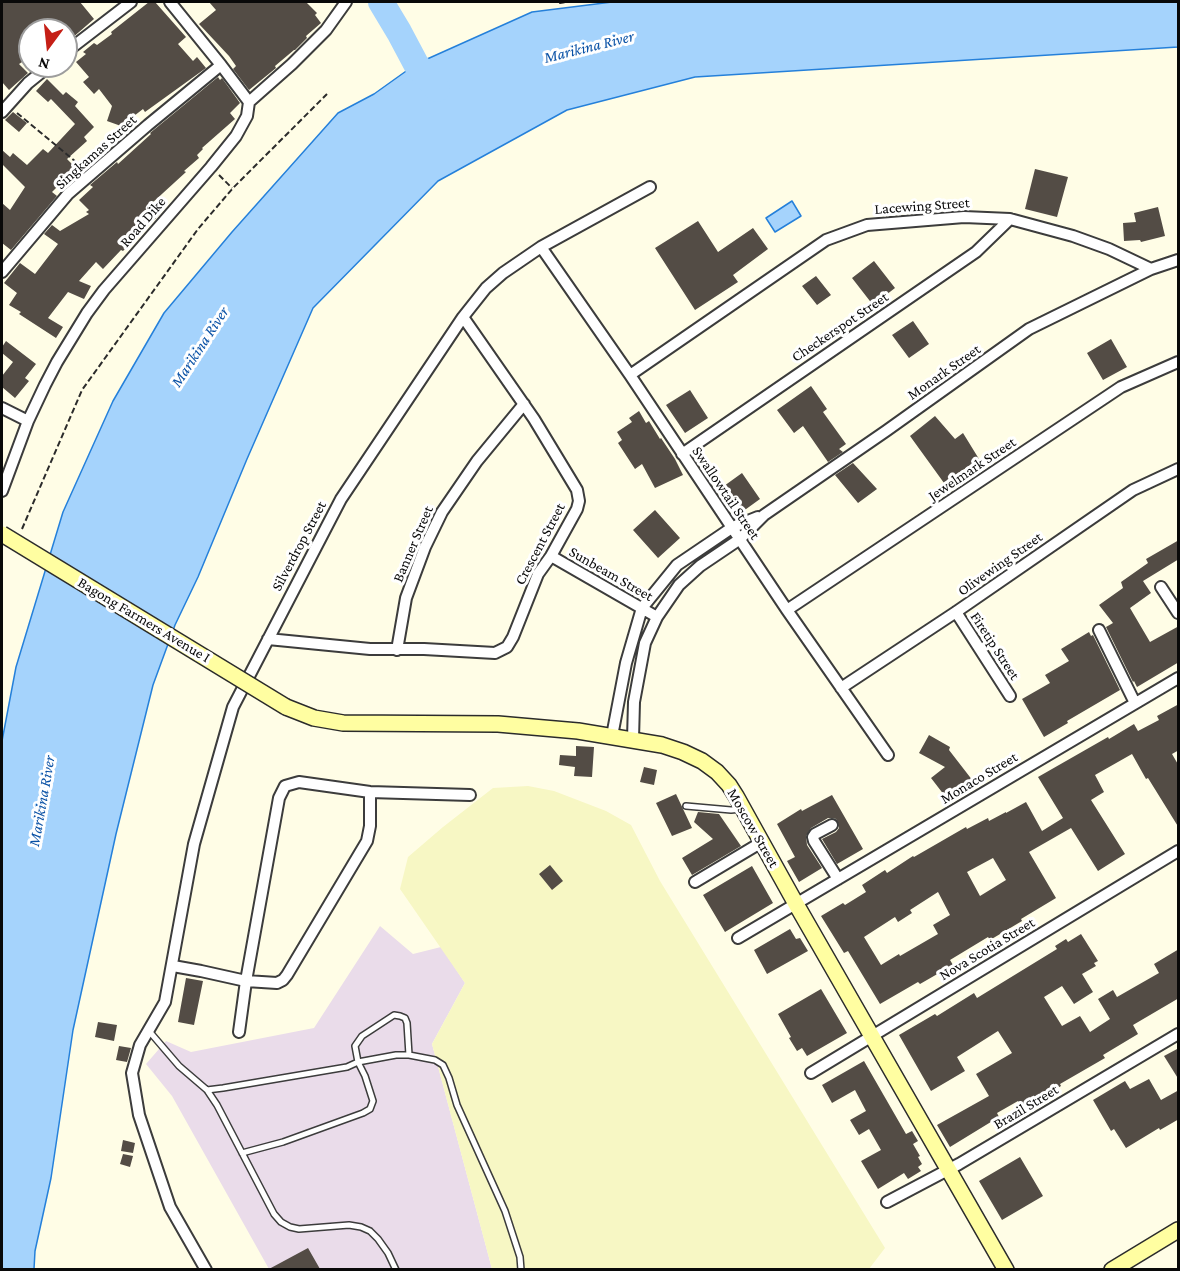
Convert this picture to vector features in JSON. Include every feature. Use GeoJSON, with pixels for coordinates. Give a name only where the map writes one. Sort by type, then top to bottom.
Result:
{"type":"FeatureCollection","features":[{"type":"Feature","properties":{"kind":"street"},"geometry":{"type":"LineString","coordinates":[[78,43],[131,2]]}},
{"type":"Feature","properties":{"kind":"street"},"geometry":{"type":"LineString","coordinates":[[170,2],[249,102]]}},
{"type":"Feature","properties":{"kind":"street","name":"Road Dike"},"geometry":{"type":"LineString","coordinates":[[2,491],[28,421],[57,362],[87,313],[104,290],[236,136],[247,116],[249,102],[326,30],[336,17],[341,3]]}},
{"type":"Feature","properties":{"kind":"street","name":"Singkamas Street"},"geometry":{"type":"LineString","coordinates":[[2,272],[68,194],[221,65]]}},
{"type":"Feature","properties":{"kind":"street"},"geometry":{"type":"LineString","coordinates":[[4,109],[34,78]]}},
{"type":"Feature","properties":{"kind":"street","name":"Silverdrop Street"},"geometry":{"type":"LineString","coordinates":[[206,1269],[170,1207],[139,1115],[132,1073],[140,1045],[165,1002],[194,844],[233,707],[341,499],[463,317],[486,288],[503,273],[541,247],[650,186]]}},
{"type":"Feature","properties":{"kind":"street","name":"Lacewing Street"},"geometry":{"type":"LineString","coordinates":[[630,375],[826,240],[867,225],[964,217],[1010,219],[1082,239],[1151,269]]}},
{"type":"Feature","properties":{"kind":"street","name":"Checkerspot Street"},"geometry":{"type":"LineString","coordinates":[[682,454],[976,252],[1010,219]]}},
{"type":"Feature","properties":{"kind":"street","name":"Swallowtail Street"},"geometry":{"type":"LineString","coordinates":[[541,247],[888,755]]}},
{"type":"Feature","properties":{"kind":"street"},"geometry":{"type":"LineString","coordinates":[[1151,269],[1179,260]]}},
{"type":"Feature","properties":{"kind":"street","name":"Monark Street"},"geometry":{"type":"LineString","coordinates":[[633,740],[634,702],[645,642],[657,617],[687,577],[740,539],[764,515],[1029,329],[1151,269]]}},
{"type":"Feature","properties":{"kind":"street","name":"Crescent Street"},"geometry":{"type":"LineString","coordinates":[[268,639],[398,650],[495,653],[507,647],[538,574],[551,556],[579,501],[577,490],[524,404],[463,317]]}},
{"type":"Feature","properties":{"kind":"street","name":"Jewelmark Street"},"geometry":{"type":"LineString","coordinates":[[787,610],[1121,387],[1179,362]]}},
{"type":"Feature","properties":{"kind":"street","name":"Banner Street"},"geometry":{"type":"LineString","coordinates":[[398,650],[406,598],[425,547],[442,512],[477,461],[524,404]]}},
{"type":"Feature","properties":{"kind":"street"},"geometry":{"type":"LineString","coordinates":[[2,408],[28,421]]}},
{"type":"Feature","properties":{"kind":"street","name":"Olivewing Street"},"geometry":{"type":"LineString","coordinates":[[841,688],[1133,490],[1179,469]]}},
{"type":"Feature","properties":{"kind":"street","name":"Monark Street"},"geometry":{"type":"LineString","coordinates":[[612,736],[626,663],[642,609],[677,565],[733,527],[764,515]]}},
{"type":"Feature","properties":{"kind":"street","name":"Bagong Farmers Avenue I"},"geometry":{"type":"LineString","coordinates":[[2,534],[286,707]]}},
{"type":"Feature","properties":{"kind":"street","name":"Sunbeam Street"},"geometry":{"type":"LineString","coordinates":[[551,556],[657,617]]}},
{"type":"Feature","properties":{"kind":"street"},"geometry":{"type":"LineString","coordinates":[[677,565],[687,577]]}},
{"type":"Feature","properties":{"kind":"street"},"geometry":{"type":"LineString","coordinates":[[1161,587],[1179,613]]}},
{"type":"Feature","properties":{"kind":"street","name":"Firetip Street"},"geometry":{"type":"LineString","coordinates":[[956,612],[1010,696]]}},
{"type":"Feature","properties":{"kind":"street"},"geometry":{"type":"LineString","coordinates":[[1099,630],[1135,703]]}},
{"type":"Feature","properties":{"kind":"street","name":"Monaco Street"},"geometry":{"type":"LineString","coordinates":[[738,938],[1179,678]]}},
{"type":"Feature","properties":{"kind":"street","name":"Moscow Street"},"geometry":{"type":"LineString","coordinates":[[286,707],[314,718],[343,723],[498,724],[612,736],[662,745],[683,752],[702,761],[717,772],[729,785],[744,809],[795,904],[1006,1269]]}},
{"type":"Feature","properties":{"kind":"street"},"geometry":{"type":"LineString","coordinates":[[239,1032],[279,798],[285,786],[299,782],[370,792],[470,795]]}},
{"type":"Feature","properties":{"kind":"street"},"geometry":{"type":"LineString","coordinates":[[173,966],[246,981],[277,982],[283,980],[367,841],[370,826],[370,792]]}},
{"type":"Feature","properties":{"kind":"street"},"geometry":{"type":"LineString","coordinates":[[832,825],[813,837],[838,879]]}},
{"type":"Feature","properties":{"kind":"street"},"geometry":{"type":"LineString","coordinates":[[695,882],[762,842]]}},
{"type":"Feature","properties":{"kind":"street","name":"Nova Scotia Street"},"geometry":{"type":"LineString","coordinates":[[811,1072],[1179,851]]}},
{"type":"Feature","properties":{"kind":"street","name":"Brazil Street"},"geometry":{"type":"LineString","coordinates":[[887,1202],[948,1170],[1179,1034]]}},
{"type":"Feature","properties":{"kind":"street"},"geometry":{"type":"LineString","coordinates":[[1112,1269],[1179,1230]]}},
{"type":"Feature","properties":{"kind":"lane"},"geometry":{"type":"LineString","coordinates":[[686,806],[744,809]]}},
{"type":"Feature","properties":{"kind":"lane"},"geometry":{"type":"LineString","coordinates":[[242,1153],[283,1142],[363,1113],[370,1108],[374,1101],[358,1062],[355,1046],[362,1036],[394,1015],[405,1018],[407,1023],[409,1055]]}},
{"type":"Feature","properties":{"kind":"lane"},"geometry":{"type":"LineString","coordinates":[[149,1031],[179,1066],[207,1090],[274,1214],[281,1222],[299,1229],[349,1225],[361,1227],[370,1231],[378,1239],[396,1269]]}},
{"type":"Feature","properties":{"kind":"lane"},"geometry":{"type":"LineString","coordinates":[[207,1090],[347,1067],[358,1062],[396,1055],[435,1060],[443,1065],[457,1106],[505,1211],[520,1257],[521,1269]]}},
{"type":"Feature","properties":{"kind":"path"},"geometry":{"type":"LineString","coordinates":[[561,2],[566,2]]}},
{"type":"Feature","properties":{"kind":"path"},"geometry":{"type":"LineString","coordinates":[[22,529],[82,390],[198,229],[233,188],[327,94]]}},
{"type":"Feature","properties":{"kind":"path"},"geometry":{"type":"LineString","coordinates":[[4,109],[91,175]]}},
{"type":"Feature","properties":{"kind":"path"},"geometry":{"type":"LineString","coordinates":[[216,173],[233,188]]}},
{"type":"Feature","properties":{"kind":"shaded area"},"geometry":{"type":"Polygon","coordinates":[[[380,926],[413,954],[441,947],[465,983],[432,1044],[492,1269],[269,1269],[172,1096],[146,1064],[166,1041],[191,1052],[314,1028],[380,926]]]}},
{"type":"Feature","properties":{"kind":"green space"},"geometry":{"type":"Polygon","coordinates":[[[528,786],[554,791],[606,811],[631,825],[660,881],[885,1248],[869,1269],[492,1269],[432,1044],[465,983],[400,889],[408,857],[443,827],[493,788],[528,786]]]}},
{"type":"Feature","properties":{"kind":"water","name":"Marikina River"},"geometry":{"type":"Polygon","coordinates":[[[612,2],[1178,2],[1178,47],[695,77],[567,110],[438,181],[313,308],[198,577],[175,625],[153,685],[116,834],[73,1030],[51,1178],[35,1251],[34,1269],[2,1270],[2,741],[16,667],[63,512],[113,401],[164,313],[232,232],[338,113],[374,94],[416,64],[532,12],[612,2]]]}},
{"type":"Feature","properties":{"kind":"water"},"geometry":{"type":"Polygon","coordinates":[[[792,201],[801,216],[775,232],[766,218],[792,201]]]}},
{"type":"Feature","properties":{"kind":"building"},"geometry":{"type":"Polygon","coordinates":[[[2,2],[80,2],[94,19],[78,33],[78,18],[18,18],[18,78],[22,78],[9,90],[2,82],[2,2]]]}},
{"type":"Feature","properties":{"kind":"building"},"geometry":{"type":"Polygon","coordinates":[[[149,2],[155,2],[186,37],[178,44],[193,61],[197,57],[206,68],[145,112],[143,109],[121,126],[107,121],[112,106],[99,89],[94,94],[83,82],[89,77],[78,64],[78,60],[86,54],[83,52],[94,43],[97,45],[112,34],[111,32],[149,2]]]}},
{"type":"Feature","properties":{"kind":"building"},"geometry":{"type":"Polygon","coordinates":[[[209,2],[306,2],[317,13],[315,15],[321,23],[295,50],[275,66],[276,68],[249,90],[233,69],[236,66],[229,56],[199,24],[216,10],[209,2]]]}},
{"type":"Feature","properties":{"kind":"building"},"geometry":{"type":"Polygon","coordinates":[[[218,77],[220,80],[222,78],[240,103],[230,113],[235,119],[202,148],[197,155],[199,158],[151,204],[160,214],[103,269],[96,262],[79,281],[91,286],[84,299],[68,292],[48,318],[63,327],[56,338],[19,314],[21,312],[9,305],[17,293],[4,283],[20,263],[35,274],[58,244],[44,234],[52,225],[60,231],[89,214],[86,212],[89,210],[79,200],[93,187],[90,185],[117,162],[118,164],[150,133],[218,77]]]}},
{"type":"Feature","properties":{"kind":"building"},"geometry":{"type":"Polygon","coordinates":[[[47,79],[63,95],[66,92],[78,102],[75,106],[94,127],[84,137],[87,141],[67,159],[76,168],[52,192],[57,196],[11,250],[2,243],[2,203],[10,210],[25,187],[2,164],[2,150],[10,157],[13,153],[27,165],[43,149],[48,153],[75,124],[51,99],[48,102],[36,91],[47,79]]]}},
{"type":"Feature","properties":{"kind":"building"},"geometry":{"type":"Polygon","coordinates":[[[13,112],[27,123],[19,132],[5,120],[13,112]]]}},
{"type":"Feature","properties":{"kind":"building"},"geometry":{"type":"Polygon","coordinates":[[[1035,169],[1068,177],[1057,217],[1025,209],[1035,169]]]}},
{"type":"Feature","properties":{"kind":"building"},"geometry":{"type":"Polygon","coordinates":[[[1158,207],[1165,236],[1141,242],[1140,240],[1124,241],[1123,223],[1136,222],[1134,213],[1158,207]]]}},
{"type":"Feature","properties":{"kind":"building"},"geometry":{"type":"Polygon","coordinates":[[[698,221],[718,252],[753,228],[768,249],[733,275],[738,282],[695,310],[655,248],[698,221]]]}},
{"type":"Feature","properties":{"kind":"building"},"geometry":{"type":"Polygon","coordinates":[[[874,261],[895,288],[873,305],[852,278],[874,261]]]}},
{"type":"Feature","properties":{"kind":"building"},"geometry":{"type":"Polygon","coordinates":[[[816,276],[831,295],[817,305],[802,286],[816,276]]]}},
{"type":"Feature","properties":{"kind":"building"},"geometry":{"type":"Polygon","coordinates":[[[913,321],[929,344],[909,358],[892,335],[913,321]]]}},
{"type":"Feature","properties":{"kind":"building"},"geometry":{"type":"Polygon","coordinates":[[[1111,339],[1127,367],[1103,380],[1087,353],[1111,339]]]}},
{"type":"Feature","properties":{"kind":"building"},"geometry":{"type":"Polygon","coordinates":[[[6,341],[36,364],[25,378],[29,381],[15,398],[2,387],[2,376],[13,362],[2,353],[2,347],[6,341]]]}},
{"type":"Feature","properties":{"kind":"building"},"geometry":{"type":"Polygon","coordinates":[[[811,386],[827,409],[823,412],[846,444],[839,449],[843,452],[828,462],[803,426],[794,433],[777,410],[811,386]]]}},
{"type":"Feature","properties":{"kind":"building"},"geometry":{"type":"Polygon","coordinates":[[[690,390],[708,418],[685,433],[666,405],[690,390]]]}},
{"type":"Feature","properties":{"kind":"building"},"geometry":{"type":"Polygon","coordinates":[[[639,411],[646,423],[649,421],[661,438],[683,475],[655,488],[642,464],[635,469],[618,443],[622,440],[617,432],[632,422],[629,418],[639,411]]]}},
{"type":"Feature","properties":{"kind":"building"},"geometry":{"type":"Polygon","coordinates":[[[935,416],[955,439],[963,433],[979,459],[944,483],[910,436],[935,416]]]}},
{"type":"Feature","properties":{"kind":"building"},"geometry":{"type":"Polygon","coordinates":[[[853,463],[877,489],[858,503],[835,475],[853,463]]]}},
{"type":"Feature","properties":{"kind":"building"},"geometry":{"type":"Polygon","coordinates":[[[742,473],[760,499],[742,512],[724,486],[742,473]]]}},
{"type":"Feature","properties":{"kind":"building"},"geometry":{"type":"Polygon","coordinates":[[[655,510],[680,538],[658,558],[633,530],[655,510]]]}},
{"type":"Feature","properties":{"kind":"building"},"geometry":{"type":"Polygon","coordinates":[[[1179,540],[1179,559],[1143,581],[1151,593],[1130,608],[1150,642],[1179,626],[1179,662],[1137,687],[1106,627],[1113,623],[1099,605],[1123,588],[1121,582],[1148,563],[1146,559],[1179,540]]]}},
{"type":"Feature","properties":{"kind":"building"},"geometry":{"type":"Polygon","coordinates":[[[1089,632],[1091,636],[1093,635],[1120,690],[1044,737],[1022,699],[1050,683],[1045,675],[1069,661],[1061,649],[1089,632]]]}},
{"type":"Feature","properties":{"kind":"building"},"geometry":{"type":"Polygon","coordinates":[[[1179,704],[1179,750],[1172,754],[1179,766],[1179,828],[1132,754],[1095,775],[1104,792],[1091,800],[1125,854],[1098,871],[1071,828],[1029,852],[1056,898],[990,940],[988,937],[950,960],[953,965],[880,1004],[848,951],[844,953],[821,916],[866,892],[862,885],[885,870],[887,873],[966,827],[967,829],[988,818],[989,821],[1026,802],[1042,831],[1063,818],[1038,777],[1134,724],[1138,731],[1159,720],[1157,716],[1179,704]],[[993,858],[967,872],[980,896],[1006,880],[993,858]],[[938,892],[910,910],[912,913],[898,922],[895,917],[864,937],[881,965],[938,934],[933,925],[950,915],[938,892]]]}},
{"type":"Feature","properties":{"kind":"building"},"geometry":{"type":"Polygon","coordinates":[[[929,735],[950,747],[949,750],[973,781],[948,800],[931,778],[945,767],[919,753],[929,735]]]}},
{"type":"Feature","properties":{"kind":"building"},"geometry":{"type":"Polygon","coordinates":[[[576,746],[594,747],[592,777],[574,776],[575,767],[559,765],[560,755],[576,756],[576,746]]]}},
{"type":"Feature","properties":{"kind":"building"},"geometry":{"type":"Polygon","coordinates":[[[644,767],[657,770],[654,785],[640,782],[644,767]]]}},
{"type":"Feature","properties":{"kind":"building"},"geometry":{"type":"Polygon","coordinates":[[[676,794],[692,828],[672,836],[656,803],[676,794]]]}},
{"type":"Feature","properties":{"kind":"building"},"geometry":{"type":"Polygon","coordinates":[[[832,795],[863,849],[837,864],[822,839],[839,828],[836,819],[828,818],[811,828],[806,836],[807,845],[822,868],[799,882],[787,861],[795,857],[777,824],[801,809],[802,811],[832,795]]]}},
{"type":"Feature","properties":{"kind":"building"},"geometry":{"type":"Polygon","coordinates":[[[698,812],[719,814],[741,846],[692,875],[682,858],[713,839],[694,822],[698,812]]]}},
{"type":"Feature","properties":{"kind":"building"},"geometry":{"type":"Polygon","coordinates":[[[550,865],[563,881],[552,890],[539,874],[550,865]]]}},
{"type":"Feature","properties":{"kind":"building"},"geometry":{"type":"Polygon","coordinates":[[[752,866],[773,903],[725,932],[703,895],[752,866]]]}},
{"type":"Feature","properties":{"kind":"building"},"geometry":{"type":"Polygon","coordinates":[[[790,929],[796,939],[800,938],[808,951],[767,974],[754,950],[790,929]]]}},
{"type":"Feature","properties":{"kind":"building"},"geometry":{"type":"Polygon","coordinates":[[[1081,934],[1098,961],[1094,963],[1096,966],[1082,974],[1093,992],[1074,1004],[1062,986],[1044,997],[1062,1026],[1080,1016],[1090,1032],[1110,1019],[1098,999],[1113,990],[1117,997],[1159,973],[1154,964],[1179,949],[1179,998],[1133,1025],[1138,1034],[1103,1055],[1105,1058],[1060,1084],[1061,1086],[1023,1110],[1018,1101],[997,1113],[999,1117],[950,1147],[937,1125],[989,1096],[976,1074],[1012,1053],[998,1031],[957,1057],[965,1071],[931,1091],[899,1035],[935,1014],[937,1016],[974,993],[977,998],[1057,949],[1055,946],[1066,939],[1068,942],[1081,934]]]}},
{"type":"Feature","properties":{"kind":"building"},"geometry":{"type":"Polygon","coordinates":[[[186,978],[203,981],[194,1025],[178,1022],[186,978]]]}},
{"type":"Feature","properties":{"kind":"building"},"geometry":{"type":"Polygon","coordinates":[[[821,989],[847,1033],[807,1056],[802,1048],[797,1051],[778,1014],[821,989]]]}},
{"type":"Feature","properties":{"kind":"building"},"geometry":{"type":"Polygon","coordinates":[[[98,1022],[117,1025],[114,1041],[95,1037],[98,1022]]]}},
{"type":"Feature","properties":{"kind":"building"},"geometry":{"type":"Polygon","coordinates":[[[119,1046],[131,1048],[127,1062],[116,1060],[119,1046]]]}},
{"type":"Feature","properties":{"kind":"building"},"geometry":{"type":"Polygon","coordinates":[[[1179,1048],[1179,1080],[1164,1056],[1179,1048]]]}},
{"type":"Feature","properties":{"kind":"building"},"geometry":{"type":"Polygon","coordinates":[[[864,1061],[906,1134],[912,1131],[918,1141],[913,1144],[922,1164],[918,1167],[921,1171],[908,1179],[904,1173],[878,1189],[861,1161],[881,1150],[869,1129],[859,1135],[850,1120],[866,1111],[855,1090],[832,1103],[822,1085],[864,1061]]]}},
{"type":"Feature","properties":{"kind":"building"},"geometry":{"type":"Polygon","coordinates":[[[1149,1079],[1161,1100],[1179,1090],[1179,1119],[1126,1148],[1114,1129],[1111,1131],[1093,1100],[1125,1081],[1130,1089],[1149,1079]]]}},
{"type":"Feature","properties":{"kind":"building"},"geometry":{"type":"Polygon","coordinates":[[[123,1140],[135,1143],[133,1153],[121,1151],[123,1140]]]}},
{"type":"Feature","properties":{"kind":"building"},"geometry":{"type":"Polygon","coordinates":[[[123,1154],[133,1156],[130,1167],[120,1164],[123,1154]]]}},
{"type":"Feature","properties":{"kind":"building"},"geometry":{"type":"Polygon","coordinates":[[[1020,1157],[1043,1196],[1002,1220],[979,1181],[1020,1157]]]}},
{"type":"Feature","properties":{"kind":"building"},"geometry":{"type":"Polygon","coordinates":[[[308,1248],[320,1269],[269,1269],[308,1248]]]}},
{"type":"Feature","properties":{"kind":"waterway"},"geometry":{"type":"LineString","coordinates":[[381,2],[416,64],[437,89]]}}]}
